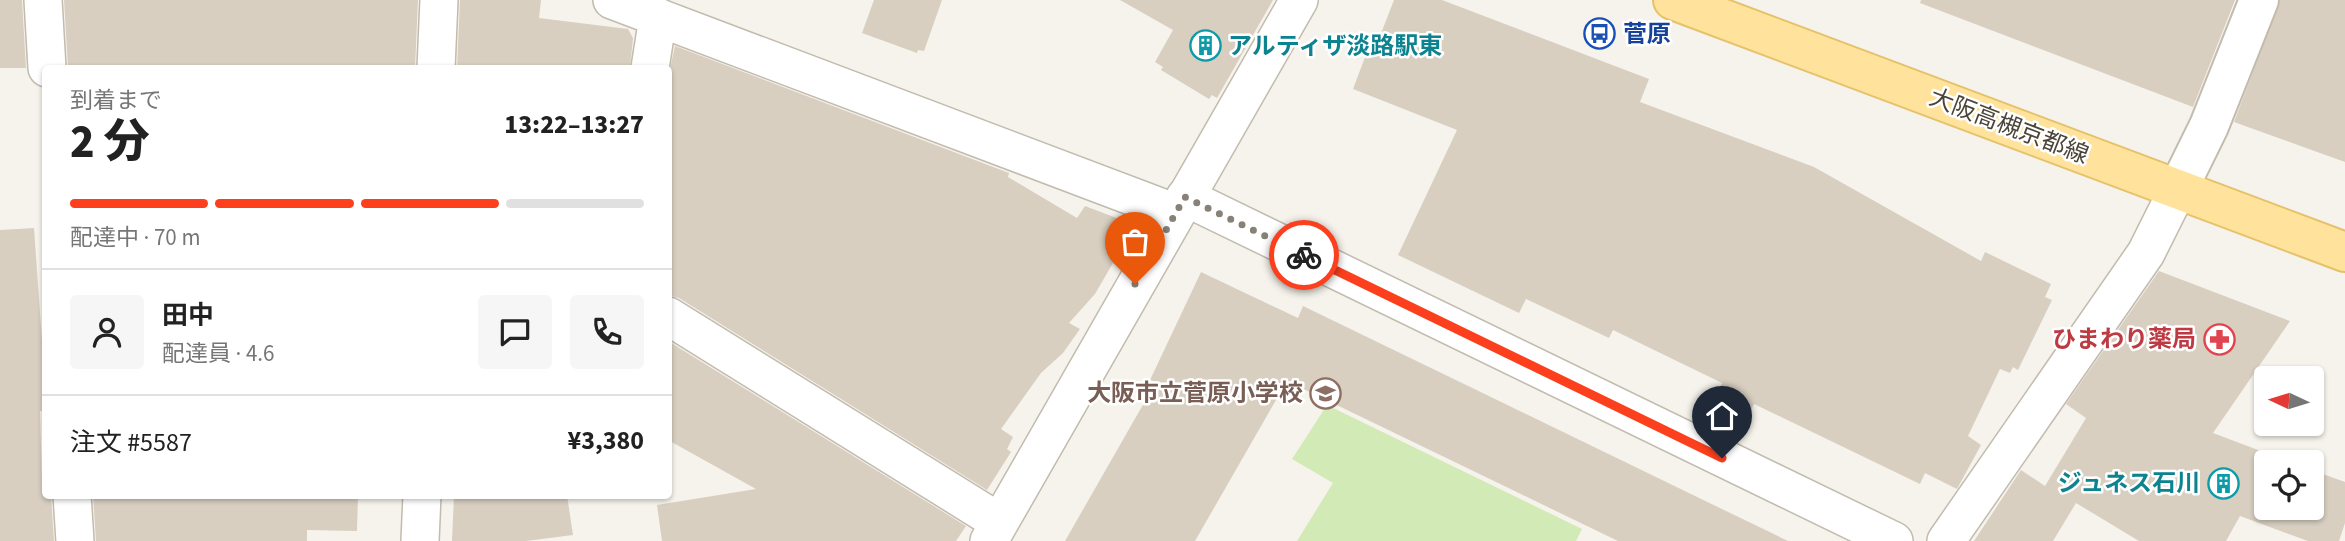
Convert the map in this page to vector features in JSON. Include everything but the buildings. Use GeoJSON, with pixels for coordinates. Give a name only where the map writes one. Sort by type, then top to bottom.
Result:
{"type":"FeatureCollection","features":[{"type":"Feature","properties":{"kind":"main road","name":"大阪高槻京都線"},"geometry":{"type":"LineString","coordinates":[[1673,0],[2345,251]]}},
{"type":"Feature","properties":{"kind":"street"},"geometry":{"type":"LineString","coordinates":[[43,0],[47,65]]}},
{"type":"Feature","properties":{"kind":"street"},"geometry":{"type":"LineString","coordinates":[[436,65],[439,0]]}},
{"type":"Feature","properties":{"kind":"street"},"geometry":{"type":"LineString","coordinates":[[612,0],[1181,205],[1894,541]]}},
{"type":"Feature","properties":{"kind":"street"},"geometry":{"type":"LineString","coordinates":[[672,319],[994,531],[1299,0]]}},
{"type":"Feature","properties":{"kind":"street"},"geometry":{"type":"LineString","coordinates":[[1946,541],[2146,253],[2209,126],[2259,0]]}},
{"type":"Feature","properties":{"kind":"street"},"geometry":{"type":"LineString","coordinates":[[650,65],[658,17]]}},
{"type":"Feature","properties":{"kind":"street"},"geometry":{"type":"LineString","coordinates":[[72,499],[75,541]]}},
{"type":"Feature","properties":{"kind":"street"},"geometry":{"type":"LineString","coordinates":[[420,541],[422,499]]}},
{"type":"Feature","properties":{"kind":"green space"},"geometry":{"type":"Polygon","coordinates":[[[1327,405],[1582,529],[1576,541],[1297,541],[1333,483],[1292,459],[1327,405]]]}},
{"type":"Feature","properties":{"kind":"way so far"},"geometry":{"type":"LineString","coordinates":[[1135,284],[1185,197],[1304,255]]}},
{"type":"Feature","properties":{"kind":"place","name":"菅原"},"geometry":{"type":"Point","coordinates":[1600,34]}},
{"type":"Feature","properties":{"kind":"place","name":"アルティザ淡路駅東"},"geometry":{"type":"Point","coordinates":[1205,46]}},
{"type":"Feature","properties":{"kind":"place","name":"ひまわり薬局"},"geometry":{"type":"Point","coordinates":[2219,339]}},
{"type":"Feature","properties":{"kind":"place","name":"大阪市立菅原小学校"},"geometry":{"type":"Point","coordinates":[1326,393]}},
{"type":"Feature","properties":{"kind":"place","name":"ジュネス石川"},"geometry":{"type":"Point","coordinates":[2223,483]}},
{"type":"Feature","properties":{"kind":"route"},"geometry":{"type":"LineString","coordinates":[[1304,255],[1722,458]]}}]}
